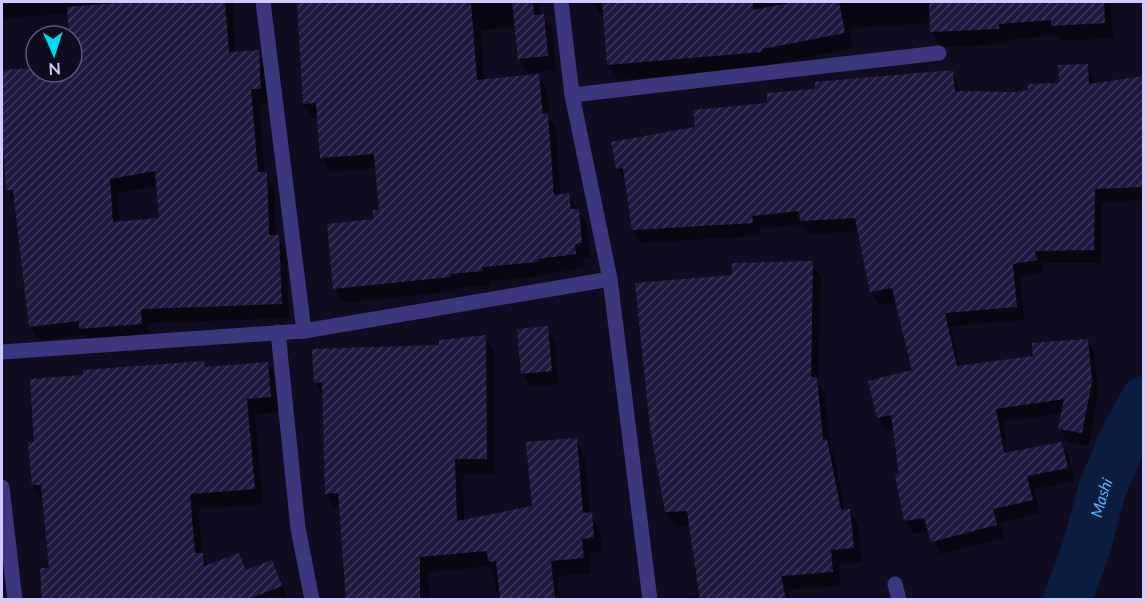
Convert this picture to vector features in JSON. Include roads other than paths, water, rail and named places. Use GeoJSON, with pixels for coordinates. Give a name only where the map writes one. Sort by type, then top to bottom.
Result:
{"type":"FeatureCollection","features":[{"type":"Feature","properties":{"kind":"street"},"geometry":{"type":"LineString","coordinates":[[263,2],[304,331]]}},
{"type":"Feature","properties":{"kind":"street"},"geometry":{"type":"LineString","coordinates":[[561,2],[572,94],[610,279],[650,600]]}},
{"type":"Feature","properties":{"kind":"street"},"geometry":{"type":"LineString","coordinates":[[572,94],[939,53]]}},
{"type":"Feature","properties":{"kind":"street"},"geometry":{"type":"LineString","coordinates":[[2,352],[304,331],[610,279]]}},
{"type":"Feature","properties":{"kind":"street"},"geometry":{"type":"LineString","coordinates":[[278,332],[298,528],[312,600]]}},
{"type":"Feature","properties":{"kind":"street"},"geometry":{"type":"LineString","coordinates":[[2,487],[15,600]]}},
{"type":"Feature","properties":{"kind":"street"},"geometry":{"type":"LineString","coordinates":[[895,584],[899,600]]}},
{"type":"Feature","properties":{"kind":"waterway","name":"Mashi"},"geometry":{"type":"LineString","coordinates":[[1067,600],[1086,549],[1102,490],[1121,444],[1144,400]]}}]}
